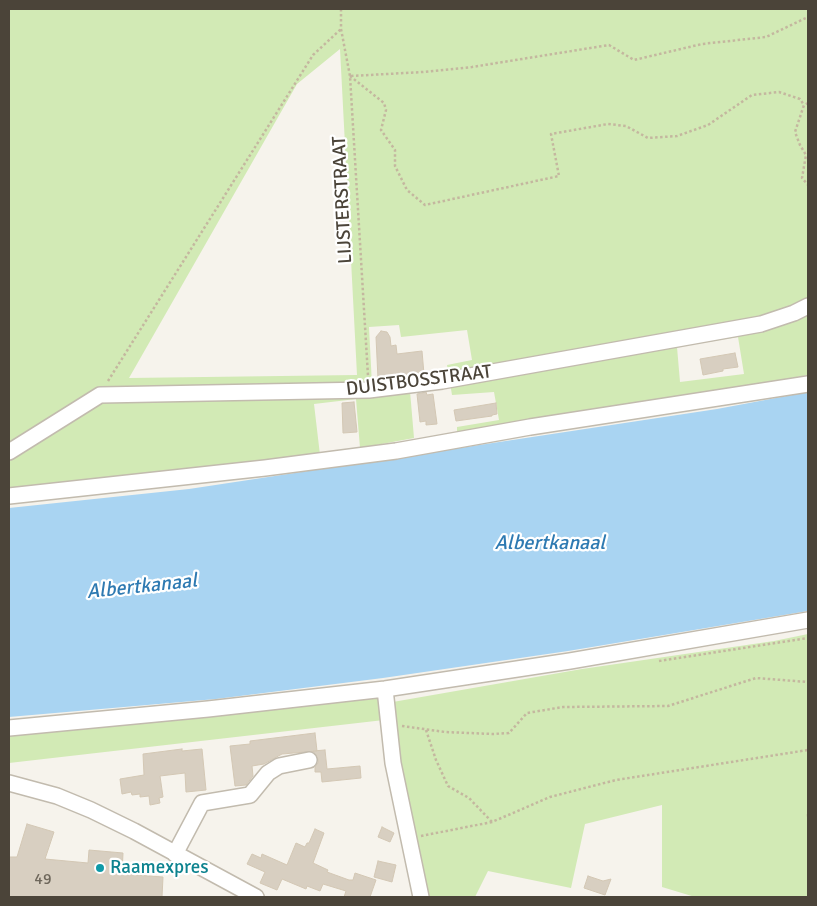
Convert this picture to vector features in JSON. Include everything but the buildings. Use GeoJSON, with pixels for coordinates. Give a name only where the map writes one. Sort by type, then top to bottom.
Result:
{"type":"FeatureCollection","features":[{"type":"Feature","properties":{"kind":"street","name":"DUISTBOSSTRAAT"},"geometry":{"type":"LineString","coordinates":[[100,394],[368,390],[442,381],[761,324],[794,313],[808,306]]}},
{"type":"Feature","properties":{"kind":"street"},"geometry":{"type":"LineString","coordinates":[[9,496],[265,468],[396,451],[530,427],[808,384]]}},
{"type":"Feature","properties":{"kind":"street"},"geometry":{"type":"LineString","coordinates":[[9,452],[100,394]]}},
{"type":"Feature","properties":{"kind":"street"},"geometry":{"type":"LineString","coordinates":[[9,728],[208,709],[385,688],[570,661],[808,620]]}},
{"type":"Feature","properties":{"kind":"street"},"geometry":{"type":"LineString","coordinates":[[385,688],[393,763],[421,897]]}},
{"type":"Feature","properties":{"kind":"street"},"geometry":{"type":"LineString","coordinates":[[175,854],[202,803],[250,795],[268,773],[279,766],[309,760]]}},
{"type":"Feature","properties":{"kind":"street"},"geometry":{"type":"LineString","coordinates":[[9,782],[56,796],[91,810],[256,897]]}},
{"type":"Feature","properties":{"kind":"path","name":"LIJSTERSTRAAT"},"geometry":{"type":"LineString","coordinates":[[341,9],[341,30],[350,76],[368,390]]}},
{"type":"Feature","properties":{"kind":"path"},"geometry":{"type":"LineString","coordinates":[[350,76],[472,67],[609,44],[634,60],[702,44],[766,37],[808,17]]}},
{"type":"Feature","properties":{"kind":"path"},"geometry":{"type":"LineString","coordinates":[[100,394],[313,55],[341,30]]}},
{"type":"Feature","properties":{"kind":"path"},"geometry":{"type":"LineString","coordinates":[[350,76],[384,103],[386,110],[381,130],[395,150],[395,166],[407,190],[426,205],[558,176],[551,134],[608,124],[626,126],[648,138],[677,136],[708,124],[752,95],[779,92],[800,100],[804,105]]}},
{"type":"Feature","properties":{"kind":"path"},"geometry":{"type":"LineString","coordinates":[[808,102],[804,105],[795,132],[800,146],[806,155],[802,178],[808,185]]}},
{"type":"Feature","properties":{"kind":"path"},"geometry":{"type":"LineString","coordinates":[[388,720],[405,728],[493,734],[509,733],[527,713],[563,707],[668,706],[756,678],[808,682]]}},
{"type":"Feature","properties":{"kind":"path"},"geometry":{"type":"LineString","coordinates":[[426,730],[436,760],[448,786],[469,798],[492,822]]}},
{"type":"Feature","properties":{"kind":"path"},"geometry":{"type":"LineString","coordinates":[[408,838],[492,822],[550,797],[616,780],[808,750]]}},
{"type":"Feature","properties":{"kind":"green space"},"geometry":{"type":"Polygon","coordinates":[[[9,9],[808,9],[808,375],[641,405],[457,434],[457,427],[499,420],[494,392],[452,395],[447,365],[472,360],[467,330],[401,337],[399,325],[369,327],[372,385],[410,391],[414,438],[360,448],[356,399],[314,404],[320,455],[9,491],[9,9]],[[340,49],[297,84],[129,378],[357,375],[340,49]],[[738,337],[677,347],[680,382],[744,374],[738,337]]]}},
{"type":"Feature","properties":{"kind":"green space"},"geometry":{"type":"Polygon","coordinates":[[[808,634],[808,897],[695,897],[662,887],[662,805],[585,824],[571,888],[488,871],[475,897],[427,897],[387,703],[582,669],[774,641],[808,634]]]}},
{"type":"Feature","properties":{"kind":"green space"},"geometry":{"type":"Polygon","coordinates":[[[376,695],[382,699],[384,720],[9,763],[9,731],[376,695]]]}},
{"type":"Feature","properties":{"kind":"water","name":"Albertkanaal"},"geometry":{"type":"Polygon","coordinates":[[[808,392],[808,611],[568,651],[383,678],[216,699],[9,717],[9,508],[189,489],[717,409],[808,392]]]}},
{"type":"Feature","properties":{"kind":"place","name":"Raamexpres"},"geometry":{"type":"Point","coordinates":[100,868]}}]}
